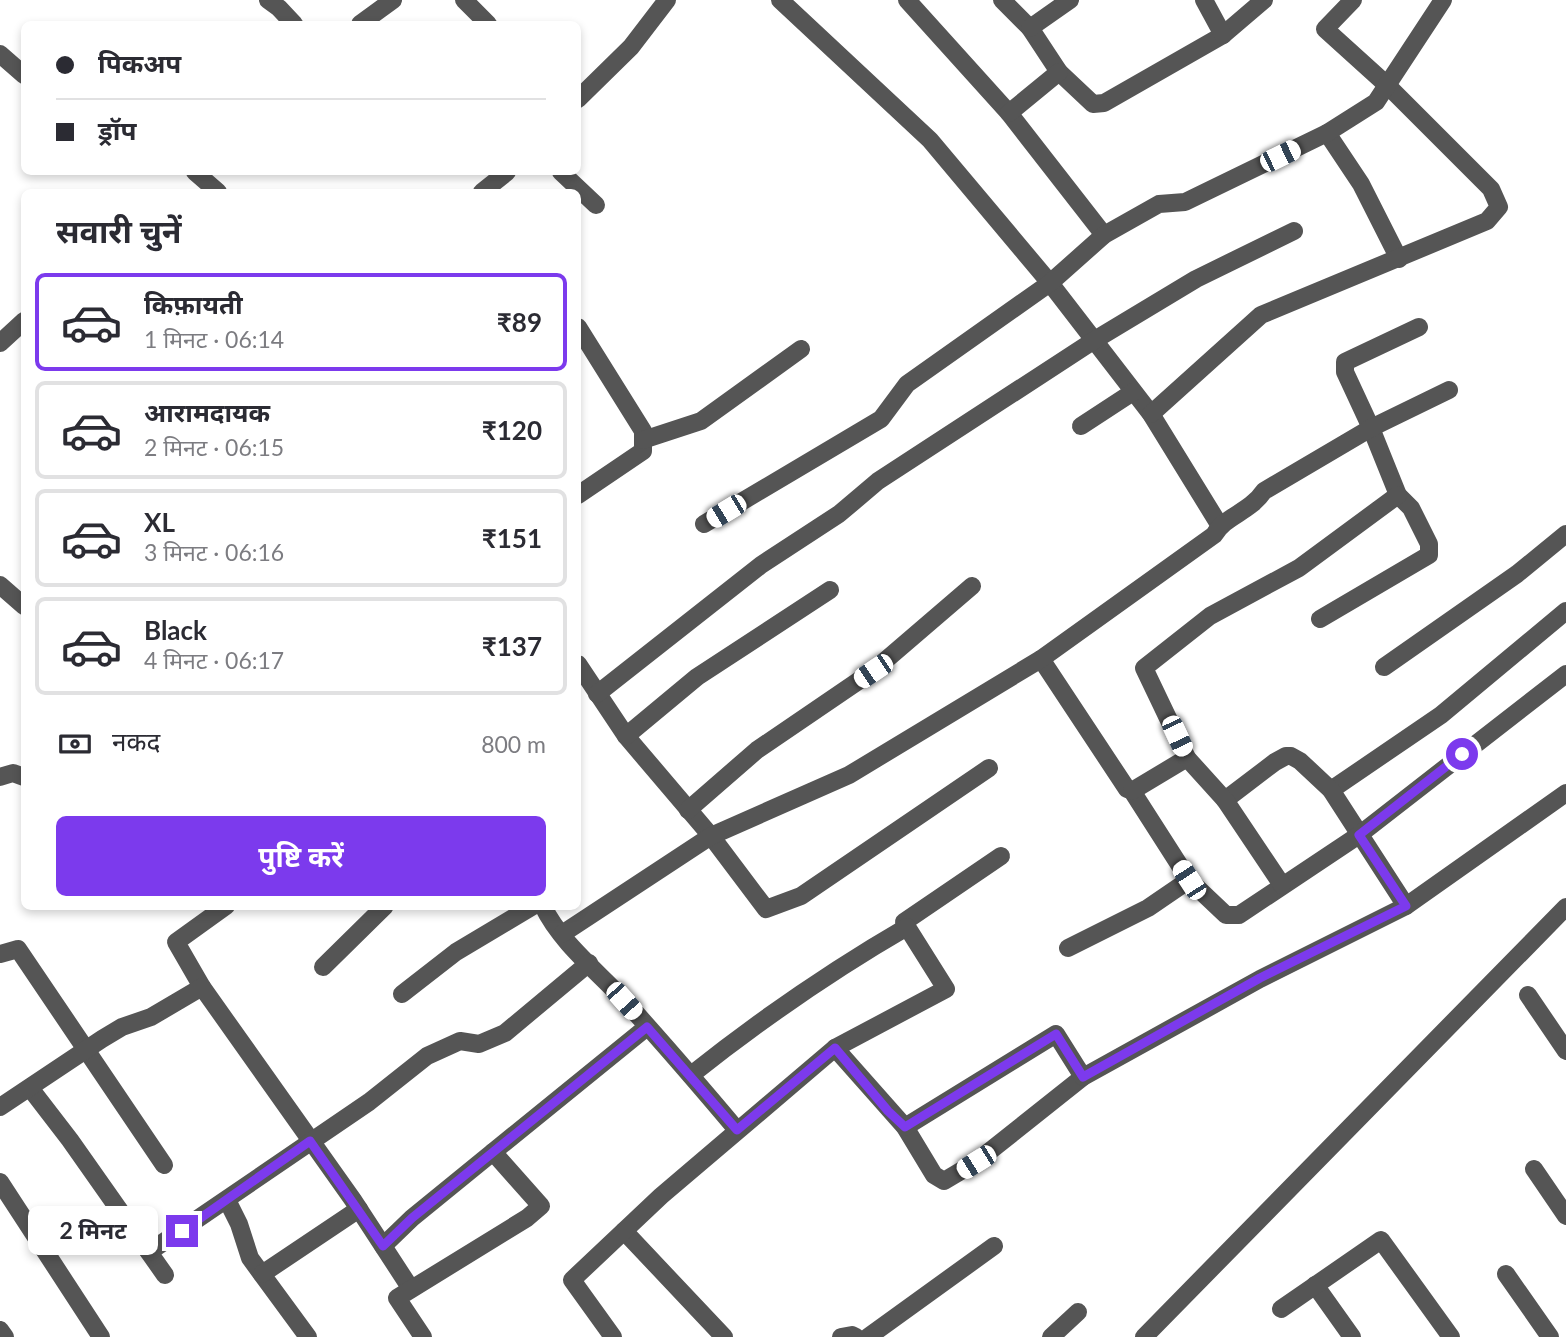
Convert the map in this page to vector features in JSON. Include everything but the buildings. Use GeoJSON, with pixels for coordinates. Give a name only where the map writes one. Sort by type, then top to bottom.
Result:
{"type":"FeatureCollection","features":[{"type":"Feature","properties":{"kind":"street"},"geometry":{"type":"LineString","coordinates":[[268,0],[291,21]]}},
{"type":"Feature","properties":{"kind":"street"},"geometry":{"type":"LineString","coordinates":[[364,21],[393,0]]}},
{"type":"Feature","properties":{"kind":"street"},"geometry":{"type":"LineString","coordinates":[[464,0],[485,21]]}},
{"type":"Feature","properties":{"kind":"street"},"geometry":{"type":"LineString","coordinates":[[581,96],[631,47],[667,0]]}},
{"type":"Feature","properties":{"kind":"street"},"geometry":{"type":"LineString","coordinates":[[780,0],[930,140],[1050,283],[1151,414],[1220,526]]}},
{"type":"Feature","properties":{"kind":"street"},"geometry":{"type":"LineString","coordinates":[[907,0],[1009,113],[1104,235]]}},
{"type":"Feature","properties":{"kind":"street"},"geometry":{"type":"LineString","coordinates":[[1002,0],[1030,29],[1059,72],[1093,104],[1104,103],[1223,35],[1264,0]]}},
{"type":"Feature","properties":{"kind":"street"},"geometry":{"type":"LineString","coordinates":[[1030,29],[1069,0]]}},
{"type":"Feature","properties":{"kind":"street"},"geometry":{"type":"LineString","coordinates":[[1204,0],[1223,35]]}},
{"type":"Feature","properties":{"kind":"street"},"geometry":{"type":"LineString","coordinates":[[1151,414],[1261,315],[1487,221],[1499,207],[1491,189],[1388,86],[1325,29],[1353,0]]}},
{"type":"Feature","properties":{"kind":"street"},"geometry":{"type":"LineString","coordinates":[[704,524],[881,419],[908,384],[1050,283],[1104,235],[1160,204],[1185,202],[1327,132],[1376,102],[1443,0]]}},
{"type":"Feature","properties":{"kind":"street"},"geometry":{"type":"LineString","coordinates":[[0,54],[21,72]]}},
{"type":"Feature","properties":{"kind":"street"},"geometry":{"type":"LineString","coordinates":[[1009,113],[1059,72]]}},
{"type":"Feature","properties":{"kind":"street"},"geometry":{"type":"LineString","coordinates":[[1327,132],[1361,184],[1399,259]]}},
{"type":"Feature","properties":{"kind":"street"},"geometry":{"type":"LineString","coordinates":[[486,189],[502,175]]}},
{"type":"Feature","properties":{"kind":"street"},"geometry":{"type":"LineString","coordinates":[[564,175],[579,189]]}},
{"type":"Feature","properties":{"kind":"street"},"geometry":{"type":"LineString","coordinates":[[581,191],[596,205]]}},
{"type":"Feature","properties":{"kind":"street"},"geometry":{"type":"LineString","coordinates":[[597,694],[761,565],[839,513],[878,481],[1093,341],[1196,279],[1294,231]]}},
{"type":"Feature","properties":{"kind":"street"},"geometry":{"type":"LineString","coordinates":[[0,343],[21,324]]}},
{"type":"Feature","properties":{"kind":"street"},"geometry":{"type":"LineString","coordinates":[[1321,620],[1430,555],[1429,544],[1411,508],[1398,495],[1345,372],[1345,362],[1419,327]]}},
{"type":"Feature","properties":{"kind":"street"},"geometry":{"type":"LineString","coordinates":[[581,332],[643,431],[643,451],[581,493]]}},
{"type":"Feature","properties":{"kind":"street"},"geometry":{"type":"LineString","coordinates":[[643,440],[701,421],[801,349]]}},
{"type":"Feature","properties":{"kind":"street"},"geometry":{"type":"LineString","coordinates":[[562,934],[711,836],[849,775],[1041,659],[1214,535],[1220,526],[1255,504],[1264,491],[1371,428],[1449,390]]}},
{"type":"Feature","properties":{"kind":"street"},"geometry":{"type":"LineString","coordinates":[[1081,426],[1133,392]]}},
{"type":"Feature","properties":{"kind":"street"},"geometry":{"type":"LineString","coordinates":[[1282,885],[1225,800],[1187,758],[1144,668],[1210,616],[1299,568],[1398,495]]}},
{"type":"Feature","properties":{"kind":"street"},"geometry":{"type":"LineString","coordinates":[[1384,667],[1517,575],[1566,534]]}},
{"type":"Feature","properties":{"kind":"street"},"geometry":{"type":"LineString","coordinates":[[0,585],[21,603]]}},
{"type":"Feature","properties":{"kind":"street"},"geometry":{"type":"LineString","coordinates":[[688,810],[757,750],[873,671],[972,586]]}},
{"type":"Feature","properties":{"kind":"street"},"geometry":{"type":"LineString","coordinates":[[626,736],[697,677],[830,590]]}},
{"type":"Feature","properties":{"kind":"street"},"geometry":{"type":"LineString","coordinates":[[1331,790],[1441,715],[1566,611]]}},
{"type":"Feature","properties":{"kind":"street"},"geometry":{"type":"LineString","coordinates":[[1041,659],[1127,789],[1132,791],[1189,880],[1226,915],[1239,915],[1359,835],[1566,674]]}},
{"type":"Feature","properties":{"kind":"street"},"geometry":{"type":"LineString","coordinates":[[581,669],[626,736],[711,836],[766,909],[801,896],[989,768]]}},
{"type":"Feature","properties":{"kind":"street"},"geometry":{"type":"LineString","coordinates":[[1225,800],[1286,756],[1300,761],[1331,790],[1406,906]]}},
{"type":"Feature","properties":{"kind":"street"},"geometry":{"type":"LineString","coordinates":[[1132,791],[1187,758]]}},
{"type":"Feature","properties":{"kind":"street"},"geometry":{"type":"LineString","coordinates":[[0,777],[13,773],[21,776]]}},
{"type":"Feature","properties":{"kind":"street"},"geometry":{"type":"LineString","coordinates":[[835,1048],[888,1111],[905,1127],[933,1175],[944,1181],[976,1162],[1083,1077],[1260,978],[1406,906],[1566,793]]}},
{"type":"Feature","properties":{"kind":"street"},"geometry":{"type":"LineString","coordinates":[[613,1337],[572,1280],[737,1130],[835,1048],[946,989],[904,922],[1001,856]]}},
{"type":"Feature","properties":{"kind":"street"},"geometry":{"type":"LineString","coordinates":[[1068,948],[1148,908],[1189,880]]}},
{"type":"Feature","properties":{"kind":"street"},"geometry":{"type":"LineString","coordinates":[[1144,1337],[1566,907]]}},
{"type":"Feature","properties":{"kind":"street"},"geometry":{"type":"LineString","coordinates":[[220,910],[176,942],[202,987],[359,1209],[411,1289]]}},
{"type":"Feature","properties":{"kind":"street"},"geometry":{"type":"LineString","coordinates":[[323,967],[382,910]]}},
{"type":"Feature","properties":{"kind":"street"},"geometry":{"type":"LineString","coordinates":[[401,994],[457,952],[526,910]]}},
{"type":"Feature","properties":{"kind":"street"},"geometry":{"type":"LineString","coordinates":[[545,910],[549,920],[691,1075],[737,1130]]}},
{"type":"Feature","properties":{"kind":"street"},"geometry":{"type":"LineString","coordinates":[[691,1075],[833,972],[907,927]]}},
{"type":"Feature","properties":{"kind":"street"},"geometry":{"type":"LineString","coordinates":[[0,954],[18,949],[164,1165]]}},
{"type":"Feature","properties":{"kind":"street"},"geometry":{"type":"LineString","coordinates":[[149,1252],[369,1102],[427,1056],[460,1041],[479,1044],[505,1033],[589,963]]}},
{"type":"Feature","properties":{"kind":"street"},"geometry":{"type":"LineString","coordinates":[[0,1107],[122,1027],[151,1017],[202,987]]}},
{"type":"Feature","properties":{"kind":"street"},"geometry":{"type":"LineString","coordinates":[[1528,995],[1566,1051]]}},
{"type":"Feature","properties":{"kind":"street"},"geometry":{"type":"LineString","coordinates":[[383,1246],[412,1218],[647,1027]]}},
{"type":"Feature","properties":{"kind":"street"},"geometry":{"type":"LineString","coordinates":[[905,1127],[1056,1034],[1083,1077]]}},
{"type":"Feature","properties":{"kind":"street"},"geometry":{"type":"LineString","coordinates":[[30,1088],[165,1275]]}},
{"type":"Feature","properties":{"kind":"street"},"geometry":{"type":"LineString","coordinates":[[423,1337],[397,1298],[527,1218],[541,1206],[493,1152]]}},
{"type":"Feature","properties":{"kind":"street"},"geometry":{"type":"LineString","coordinates":[[1534,1168],[1566,1216]]}},
{"type":"Feature","properties":{"kind":"street"},"geometry":{"type":"LineString","coordinates":[[0,1182],[101,1337]]}},
{"type":"Feature","properties":{"kind":"street"},"geometry":{"type":"LineString","coordinates":[[227,1200],[239,1224],[250,1258],[308,1337]]}},
{"type":"Feature","properties":{"kind":"street"},"geometry":{"type":"LineString","coordinates":[[262,1274],[359,1209]]}},
{"type":"Feature","properties":{"kind":"street"},"geometry":{"type":"LineString","coordinates":[[624,1231],[724,1337]]}},
{"type":"Feature","properties":{"kind":"street"},"geometry":{"type":"LineString","coordinates":[[1281,1309],[1381,1240],[1451,1337]]}},
{"type":"Feature","properties":{"kind":"street"},"geometry":{"type":"LineString","coordinates":[[868,1337],[994,1246]]}},
{"type":"Feature","properties":{"kind":"street"},"geometry":{"type":"LineString","coordinates":[[1506,1274],[1550,1337]]}},
{"type":"Feature","properties":{"kind":"street"},"geometry":{"type":"LineString","coordinates":[[1315,1285],[1352,1337]]}},
{"type":"Feature","properties":{"kind":"street"},"geometry":{"type":"LineString","coordinates":[[1051,1337],[1078,1312]]}},
{"type":"Feature","properties":{"kind":"street"},"geometry":{"type":"LineString","coordinates":[[0,1330],[5,1337]]}},
{"type":"Feature","properties":{"kind":"street"},"geometry":{"type":"LineString","coordinates":[[841,1337],[856,1337]]}},
{"type":"Feature","properties":{"kind":"route"},"geometry":{"type":"LineString","coordinates":[[182,1231],[310,1141],[383,1246],[412,1218],[647,1027],[737,1130],[835,1048],[888,1111],[905,1127],[1056,1034],[1083,1077],[1260,978],[1406,906],[1359,835],[1462,754]]}}]}
